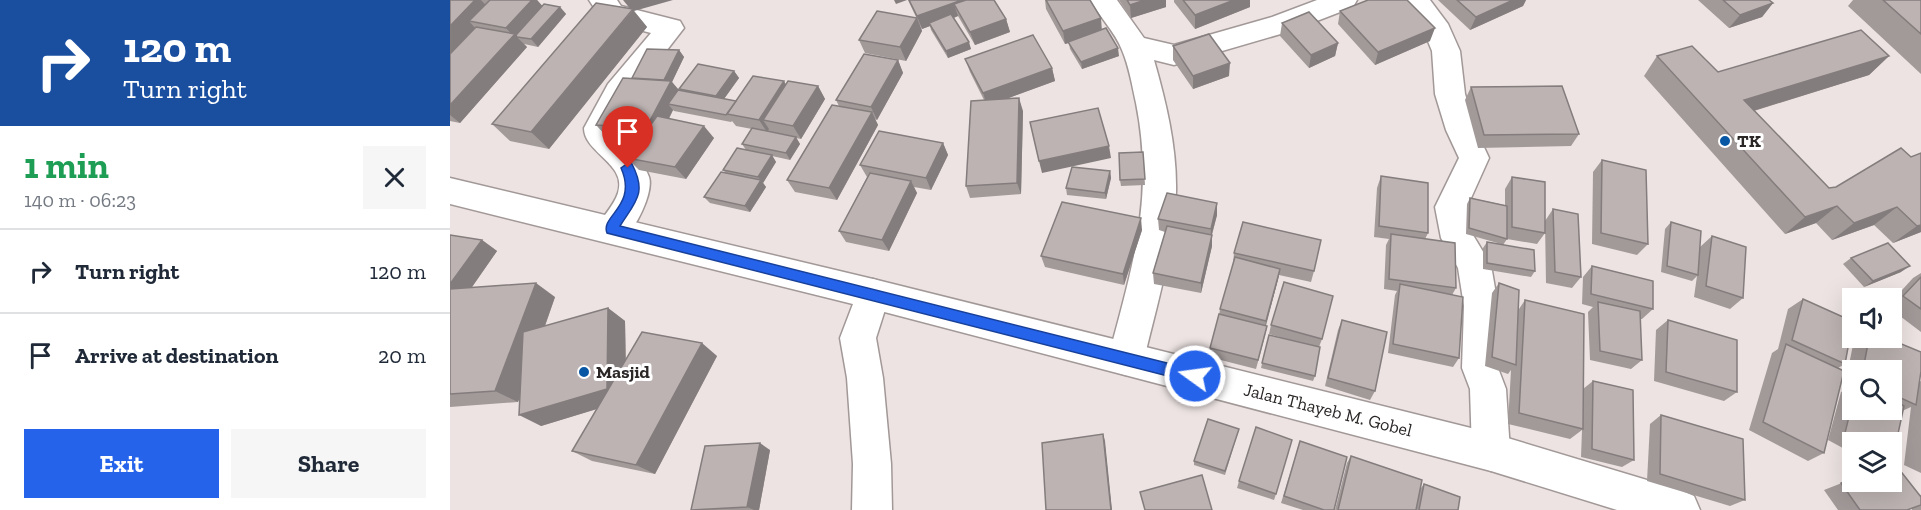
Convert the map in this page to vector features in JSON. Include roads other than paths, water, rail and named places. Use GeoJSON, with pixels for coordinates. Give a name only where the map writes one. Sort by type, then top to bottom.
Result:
{"type":"FeatureCollection","features":[{"type":"Feature","properties":{"kind":"main road"},"geometry":{"type":"LineString","coordinates":[[602,0],[612,14],[670,28],[618,92],[599,128],[599,134],[621,154],[634,182],[634,193],[611,230]]}},
{"type":"Feature","properties":{"kind":"main road"},"geometry":{"type":"LineString","coordinates":[[1103,0],[1135,46],[1150,94],[1160,191],[1145,278],[1126,359]]}},
{"type":"Feature","properties":{"kind":"main road"},"geometry":{"type":"LineString","coordinates":[[1135,46],[1174,55],[1281,24],[1344,0]]}},
{"type":"Feature","properties":{"kind":"main road"},"geometry":{"type":"LineString","coordinates":[[1416,0],[1434,24],[1446,51],[1450,94],[1461,130],[1474,158],[1450,207],[1457,238],[1474,265],[1481,306],[1480,368],[1488,389],[1491,452]]}},
{"type":"Feature","properties":{"kind":"main road","name":"Jalan Thayeb M. Gobel"},"geometry":{"type":"LineString","coordinates":[[450,191],[873,294],[1491,452],[1680,510]]}},
{"type":"Feature","properties":{"kind":"main road"},"geometry":{"type":"LineString","coordinates":[[872,510],[872,464],[865,378],[858,338],[873,294]]}},
{"type":"Feature","properties":{"kind":"place","name":"TK"},"geometry":{"type":"Point","coordinates":[1725,141]}},
{"type":"Feature","properties":{"kind":"place","name":"Masjid"},"geometry":{"type":"Point","coordinates":[584,372]}}]}
